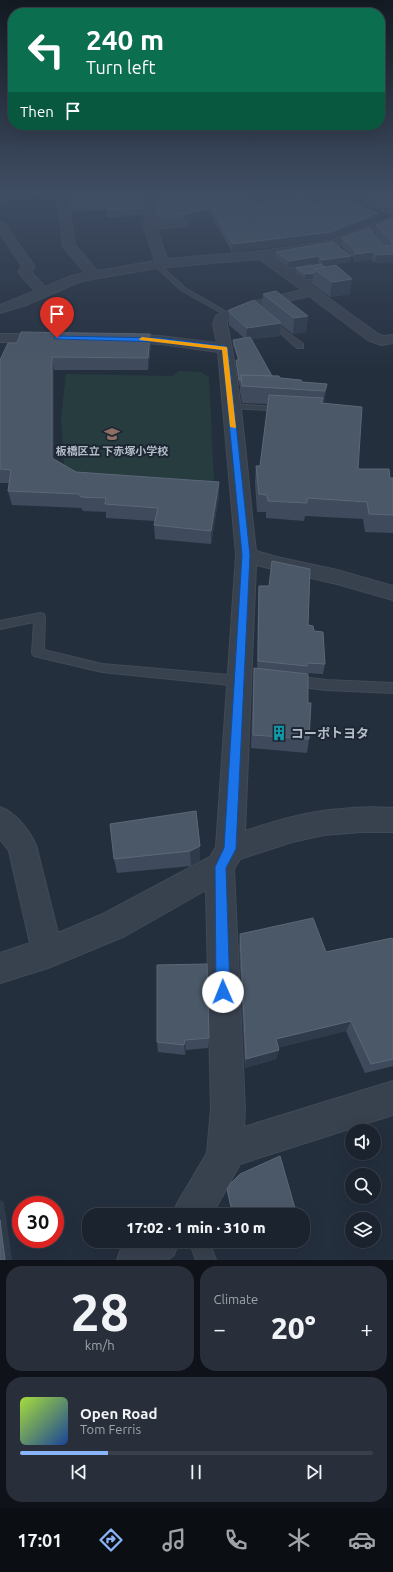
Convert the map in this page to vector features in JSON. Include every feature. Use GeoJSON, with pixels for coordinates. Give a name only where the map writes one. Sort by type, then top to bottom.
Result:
{"type":"FeatureCollection","features":[{"type":"Feature","properties":{"kind":"street"},"geometry":{"type":"LineString","coordinates":[[19,253],[29,267],[24,272],[43,293]]}},
{"type":"Feature","properties":{"kind":"street"},"geometry":{"type":"LineString","coordinates":[[75,253],[94,274]]}},
{"type":"Feature","properties":{"kind":"street"},"geometry":{"type":"LineString","coordinates":[[156,253],[159,264]]}},
{"type":"Feature","properties":{"kind":"street"},"geometry":{"type":"LineString","coordinates":[[0,309],[75,279],[94,274],[159,264],[279,253]]}},
{"type":"Feature","properties":{"kind":"street"},"geometry":{"type":"LineString","coordinates":[[261,255],[373,337],[381,341],[393,339]]}},
{"type":"Feature","properties":{"kind":"street"},"geometry":{"type":"LineString","coordinates":[[249,269],[273,263]]}},
{"type":"Feature","properties":{"kind":"street"},"geometry":{"type":"LineString","coordinates":[[195,1208],[225,1158],[226,1151],[228,1109],[224,1022],[225,858],[242,677],[246,555],[232,406],[234,388],[220,324],[221,319],[229,315],[258,312],[312,291]]}},
{"type":"Feature","properties":{"kind":"street"},"geometry":{"type":"LineString","coordinates":[[0,338],[64,338]]}},
{"type":"Feature","properties":{"kind":"street"},"geometry":{"type":"LineString","coordinates":[[106,338],[160,340],[225,348]]}},
{"type":"Feature","properties":{"kind":"street"},"geometry":{"type":"LineString","coordinates":[[246,555],[276,564],[337,577],[393,593]]}},
{"type":"Feature","properties":{"kind":"street"},"geometry":{"type":"LineString","coordinates":[[0,819],[22,845],[48,953]]}},
{"type":"Feature","properties":{"kind":"street"},"geometry":{"type":"LineString","coordinates":[[0,968],[48,953],[114,925],[225,858],[264,838],[306,827],[355,820],[393,820]]}},
{"type":"Feature","properties":{"kind":"street"},"geometry":{"type":"LineString","coordinates":[[226,1151],[393,1098]]}},
{"type":"Feature","properties":{"kind":"street"},"geometry":{"type":"LineString","coordinates":[[136,1260],[151,1248]]}},
{"type":"Feature","properties":{"kind":"lane"},"geometry":{"type":"LineString","coordinates":[[159,264],[183,289],[229,315]]}},
{"type":"Feature","properties":{"kind":"lane"},"geometry":{"type":"LineString","coordinates":[[284,271],[318,266]]}},
{"type":"Feature","properties":{"kind":"lane"},"geometry":{"type":"LineString","coordinates":[[301,283],[335,278]]}},
{"type":"Feature","properties":{"kind":"lane"},"geometry":{"type":"LineString","coordinates":[[258,312],[300,346]]}},
{"type":"Feature","properties":{"kind":"lane"},"geometry":{"type":"LineString","coordinates":[[232,406],[292,410]]}},
{"type":"Feature","properties":{"kind":"lane"},"geometry":{"type":"LineString","coordinates":[[0,625],[40,617],[38,653],[102,668],[242,677]]}},
{"type":"Feature","properties":{"kind":"lane"},"geometry":{"type":"LineString","coordinates":[[279,680],[326,685],[393,688]]}},
{"type":"Feature","properties":{"kind":"lane"},"geometry":{"type":"LineString","coordinates":[[201,1248],[206,1260]]}},
{"type":"Feature","properties":{"kind":"green space"},"geometry":{"type":"Polygon","coordinates":[[[179,371],[201,372],[209,377],[214,480],[206,488],[80,476],[64,468],[61,417],[66,374],[173,376],[179,371]]]}},
{"type":"Feature","properties":{"kind":"building"},"geometry":{"type":"Polygon","coordinates":[[[277,253],[347,253],[351,256],[322,260],[318,256],[289,261],[277,253]]]}},
{"type":"Feature","properties":{"kind":"building"},"geometry":{"type":"Polygon","coordinates":[[[374,253],[393,253],[393,254],[376,255],[374,253]]]}},
{"type":"Feature","properties":{"kind":"building"},"geometry":{"type":"Polygon","coordinates":[[[321,264],[325,267],[314,269],[314,273],[305,274],[296,268],[321,264]]]}},
{"type":"Feature","properties":{"kind":"building"},"geometry":{"type":"Polygon","coordinates":[[[336,265],[352,279],[332,282],[314,269],[336,265]]]}},
{"type":"Feature","properties":{"kind":"building"},"geometry":{"type":"Polygon","coordinates":[[[276,291],[308,316],[294,318],[263,294],[276,291]]]}},
{"type":"Feature","properties":{"kind":"building"},"geometry":{"type":"Polygon","coordinates":[[[254,300],[281,323],[247,328],[229,312],[229,310],[254,300]]]}},
{"type":"Feature","properties":{"kind":"building"},"geometry":{"type":"Polygon","coordinates":[[[21,332],[150,334],[148,358],[52,357],[52,458],[76,472],[219,482],[211,531],[154,525],[158,508],[105,504],[106,498],[81,497],[79,494],[8,491],[11,470],[0,469],[0,360],[8,343],[17,343],[21,332]]]}},
{"type":"Feature","properties":{"kind":"building"},"geometry":{"type":"Polygon","coordinates":[[[250,337],[272,376],[241,375],[241,380],[239,380],[236,360],[239,360],[233,340],[250,337]]]}},
{"type":"Feature","properties":{"kind":"building"},"geometry":{"type":"Polygon","coordinates":[[[241,375],[279,376],[280,378],[301,380],[302,382],[327,384],[325,391],[242,386],[241,375]]]}},
{"type":"Feature","properties":{"kind":"building"},"geometry":{"type":"Polygon","coordinates":[[[269,395],[323,398],[321,403],[362,407],[358,469],[389,469],[390,478],[393,478],[393,515],[369,514],[367,502],[307,498],[307,503],[268,501],[267,495],[259,494],[256,466],[260,466],[269,395]]]}},
{"type":"Feature","properties":{"kind":"building"},"geometry":{"type":"Polygon","coordinates":[[[272,561],[310,569],[308,625],[313,626],[314,631],[323,632],[325,664],[307,663],[307,666],[258,661],[259,586],[269,586],[272,561]]]}},
{"type":"Feature","properties":{"kind":"building"},"geometry":{"type":"Polygon","coordinates":[[[254,668],[308,674],[308,703],[311,703],[309,739],[253,735],[254,668]]]}},
{"type":"Feature","properties":{"kind":"building"},"geometry":{"type":"Polygon","coordinates":[[[196,811],[200,846],[190,851],[114,859],[110,824],[196,811]]]}},
{"type":"Feature","properties":{"kind":"building"},"geometry":{"type":"Polygon","coordinates":[[[313,918],[326,952],[392,938],[393,1059],[371,1064],[351,1021],[276,1039],[279,1050],[246,1059],[240,934],[313,918]]]}},
{"type":"Feature","properties":{"kind":"building"},"geometry":{"type":"Polygon","coordinates":[[[207,964],[209,1038],[185,1040],[184,1045],[157,1042],[157,965],[207,964]]]}},
{"type":"Feature","properties":{"kind":"building"},"geometry":{"type":"Polygon","coordinates":[[[280,1156],[295,1208],[231,1208],[227,1189],[240,1174],[280,1156]]]}},
{"type":"Feature","properties":{"kind":"building"},"geometry":{"type":"Polygon","coordinates":[[[0,1220],[5,1260],[0,1260],[0,1220]]]}},
{"type":"Feature","properties":{"kind":"slow traffic"},"geometry":{"type":"LineString","coordinates":[[142,339],[225,348],[234,427]]}},
{"type":"Feature","properties":{"kind":"place","name":"板橋区立 下赤塚小学校"},"geometry":{"type":"Point","coordinates":[112,434]}},
{"type":"Feature","properties":{"kind":"place","name":"コーポトヨタ"},"geometry":{"type":"Point","coordinates":[279,733]}},
{"type":"Feature","properties":{"kind":"route"},"geometry":{"type":"LineString","coordinates":[[57,338],[135,338],[225,348],[246,555],[230,849],[220,867],[223,992]]}}]}
